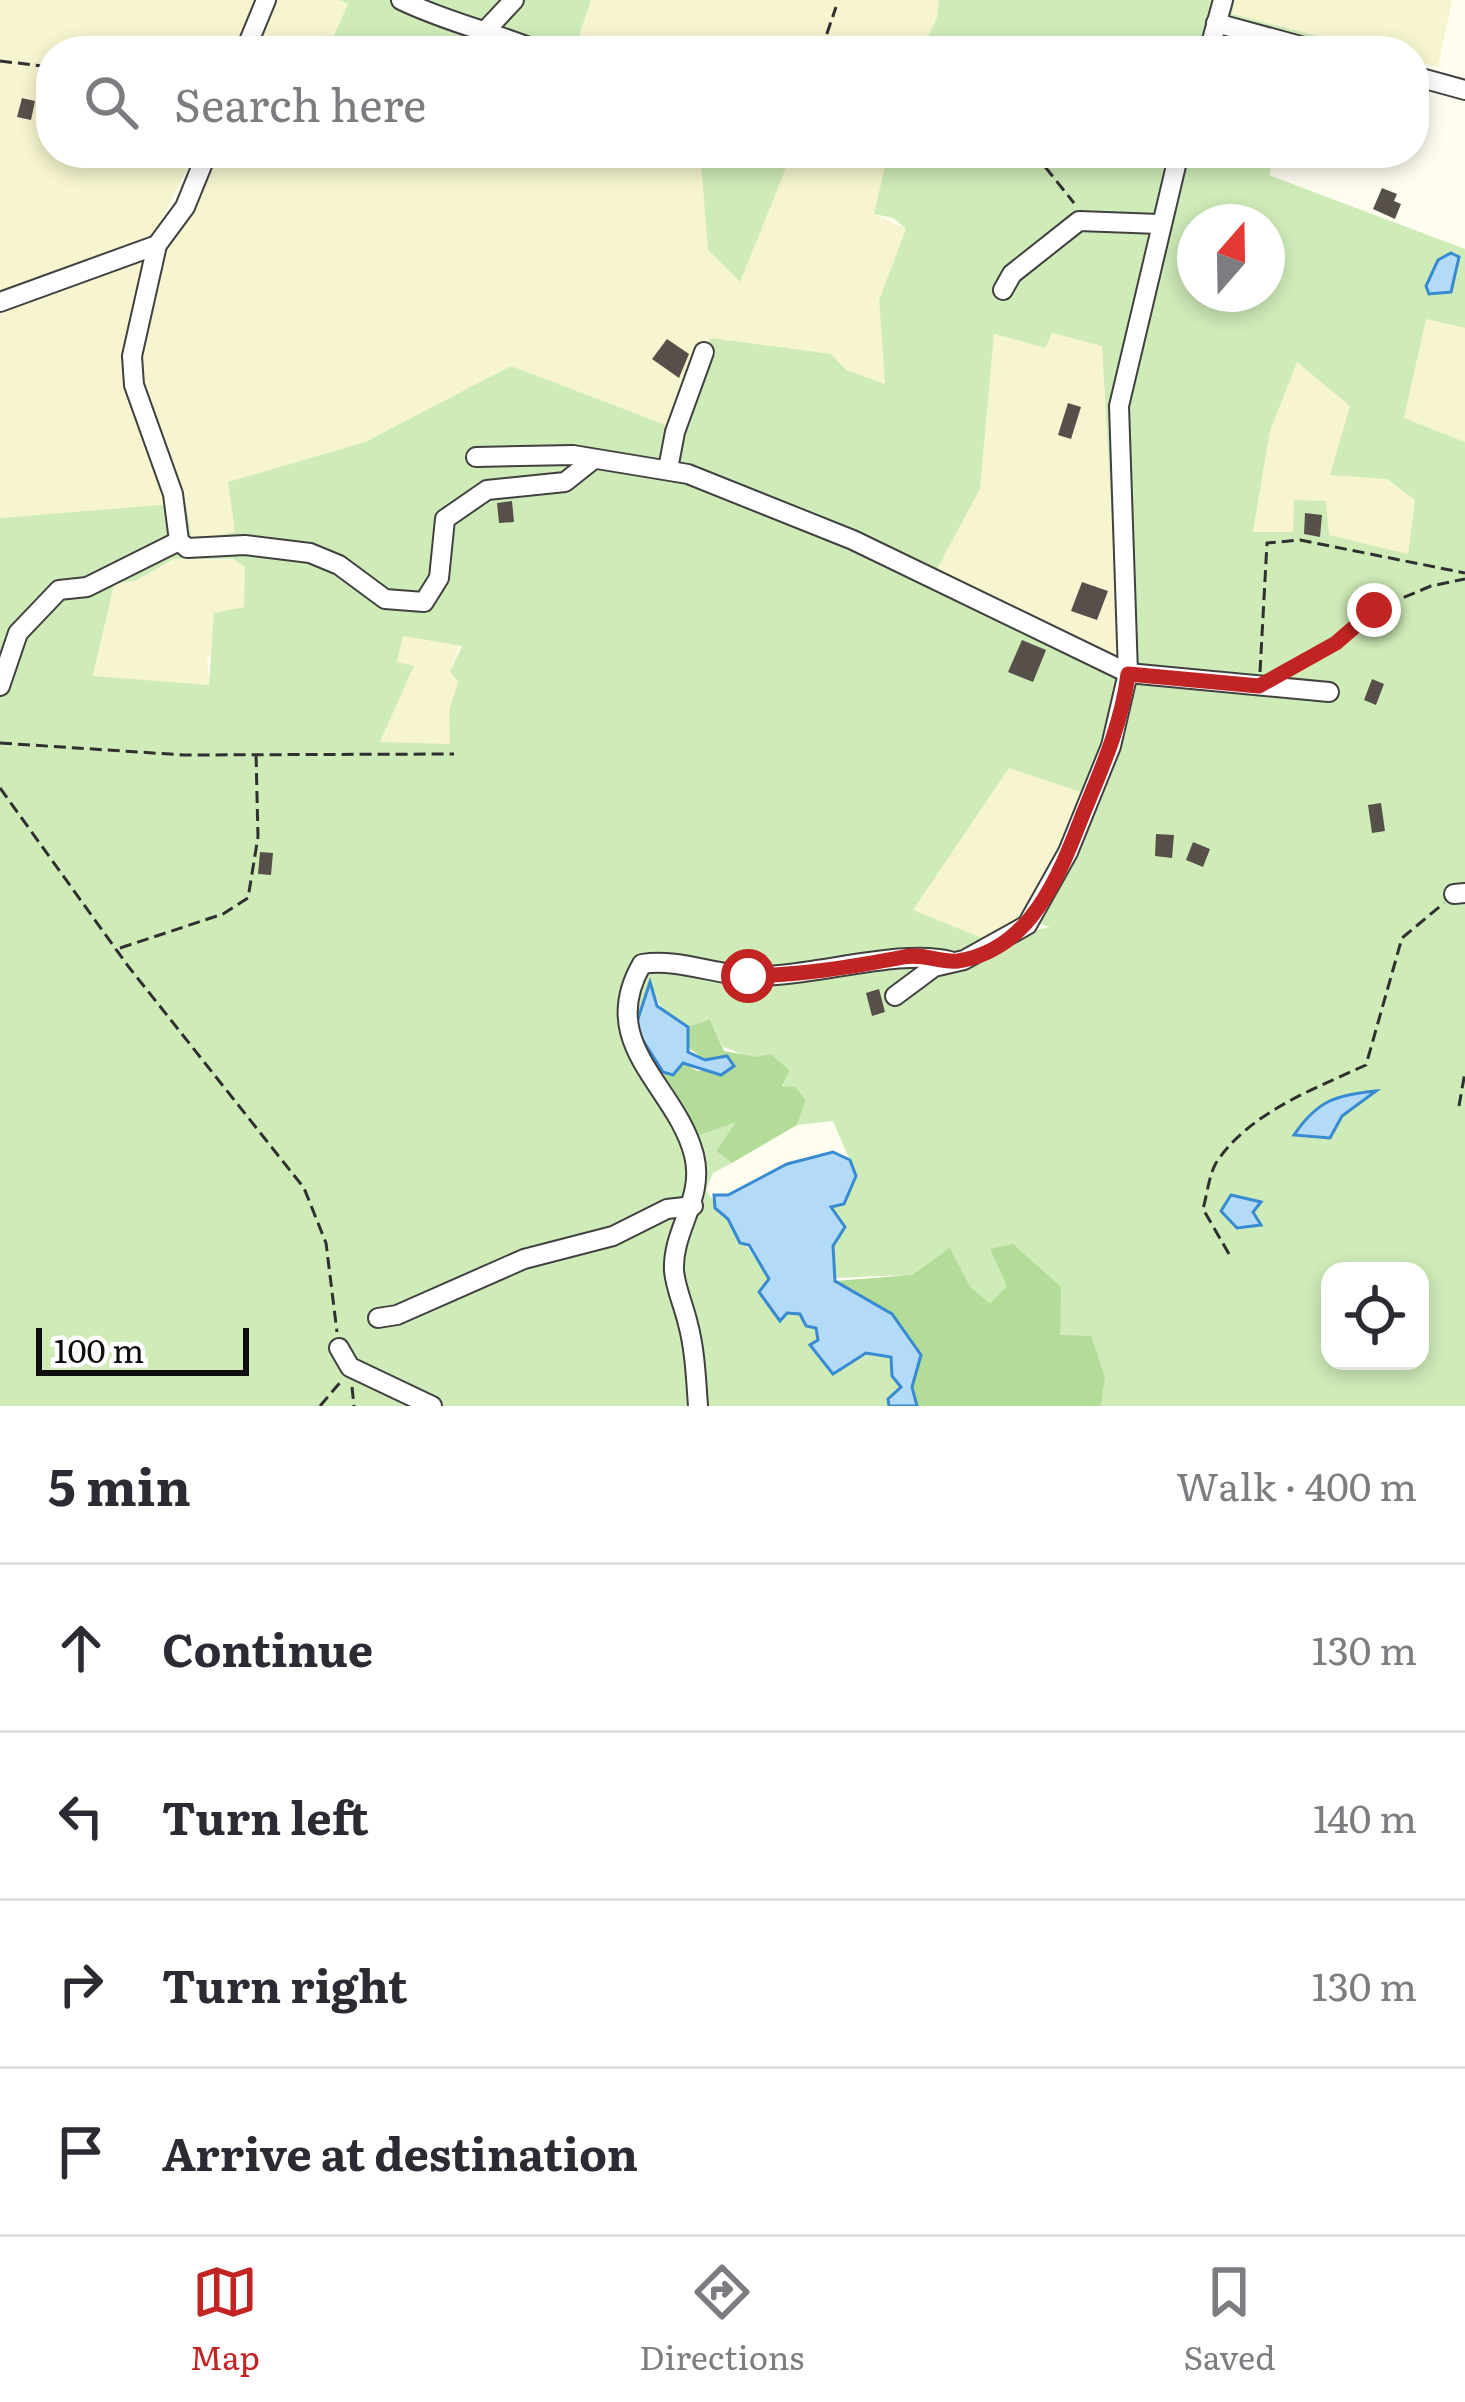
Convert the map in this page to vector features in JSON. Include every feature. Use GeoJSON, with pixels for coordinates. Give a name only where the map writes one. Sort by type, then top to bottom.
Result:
{"type":"FeatureCollection","features":[{"type":"Feature","properties":{"kind":"street"},"geometry":{"type":"LineString","coordinates":[[251,36],[266,0]]}},
{"type":"Feature","properties":{"kind":"street"},"geometry":{"type":"LineString","coordinates":[[401,0],[442,21],[501,36]]}},
{"type":"Feature","properties":{"kind":"street"},"geometry":{"type":"LineString","coordinates":[[486,30],[514,0]]}},
{"type":"Feature","properties":{"kind":"street"},"geometry":{"type":"LineString","coordinates":[[1213,36],[1223,0]]}},
{"type":"Feature","properties":{"kind":"street"},"geometry":{"type":"LineString","coordinates":[[1216,23],[1264,36]]}},
{"type":"Feature","properties":{"kind":"street"},"geometry":{"type":"LineString","coordinates":[[1429,80],[1465,90]]}},
{"type":"Feature","properties":{"kind":"street"},"geometry":{"type":"LineString","coordinates":[[179,541],[173,494],[131,371],[157,245],[185,207],[202,168]]}},
{"type":"Feature","properties":{"kind":"street"},"geometry":{"type":"LineString","coordinates":[[895,996],[934,967],[1015,933],[1036,914],[1111,746],[1128,674],[1119,406],[1176,168]]}},
{"type":"Feature","properties":{"kind":"street"},"geometry":{"type":"LineString","coordinates":[[1003,290],[1012,274],[1084,220],[1159,224]]}},
{"type":"Feature","properties":{"kind":"street"},"geometry":{"type":"LineString","coordinates":[[0,302],[157,245]]}},
{"type":"Feature","properties":{"kind":"street"},"geometry":{"type":"LineString","coordinates":[[668,469],[674,432],[704,352]]}},
{"type":"Feature","properties":{"kind":"street"},"geometry":{"type":"LineString","coordinates":[[476,458],[594,459],[668,469],[853,540],[1128,674],[1329,692]]}},
{"type":"Feature","properties":{"kind":"street"},"geometry":{"type":"LineString","coordinates":[[179,541],[197,550],[230,545],[310,553],[339,565],[385,599],[424,602],[439,578],[445,519],[488,490],[566,482],[594,459]]}},
{"type":"Feature","properties":{"kind":"street"},"geometry":{"type":"LineString","coordinates":[[0,686],[18,633],[59,590],[87,587],[179,541]]}},
{"type":"Feature","properties":{"kind":"street"},"geometry":{"type":"LineString","coordinates":[[698,1406],[688,1324],[674,1265],[698,1181],[693,1152],[632,1042],[627,1012],[642,964],[661,961],[748,976],[840,970],[908,956],[952,962]]}},
{"type":"Feature","properties":{"kind":"street"},"geometry":{"type":"LineString","coordinates":[[378,1318],[397,1315],[524,1259],[613,1236],[667,1209],[693,1206]]}},
{"type":"Feature","properties":{"kind":"street"},"geometry":{"type":"LineString","coordinates":[[339,1348],[350,1367],[432,1406]]}},
{"type":"Feature","properties":{"kind":"path"},"geometry":{"type":"LineString","coordinates":[[826,36],[836,7]]}},
{"type":"Feature","properties":{"kind":"path"},"geometry":{"type":"LineString","coordinates":[[0,61],[36,65]]}},
{"type":"Feature","properties":{"kind":"path"},"geometry":{"type":"LineString","coordinates":[[1045,168],[1084,220]]}},
{"type":"Feature","properties":{"kind":"path"},"geometry":{"type":"LineString","coordinates":[[1259,686],[1267,543],[1300,540],[1465,576]]}},
{"type":"Feature","properties":{"kind":"path"},"geometry":{"type":"LineString","coordinates":[[1259,686],[1336,643],[1374,610],[1465,576]]}},
{"type":"Feature","properties":{"kind":"path"},"geometry":{"type":"LineString","coordinates":[[0,743],[184,755],[454,754]]}},
{"type":"Feature","properties":{"kind":"path"},"geometry":{"type":"LineString","coordinates":[[118,948],[224,914],[248,898],[258,837],[256,752]]}},
{"type":"Feature","properties":{"kind":"path"},"geometry":{"type":"LineString","coordinates":[[0,788],[304,1188],[326,1243],[339,1348]]}},
{"type":"Feature","properties":{"kind":"path"},"geometry":{"type":"LineString","coordinates":[[1229,1254],[1203,1209],[1216,1164],[1250,1129],[1300,1095],[1366,1065],[1402,938],[1460,894]]}},
{"type":"Feature","properties":{"kind":"path"},"geometry":{"type":"LineString","coordinates":[[1459,1106],[1465,1072]]}},
{"type":"Feature","properties":{"kind":"path"},"geometry":{"type":"LineString","coordinates":[[320,1406],[330,1400],[350,1367]]}},
{"type":"Feature","properties":{"kind":"green space"},"geometry":{"type":"Polygon","coordinates":[[[0,0],[254,0],[240,36],[36,36],[36,168],[187,168],[153,236],[0,293],[0,0]]]}},
{"type":"Feature","properties":{"kind":"green space"},"geometry":{"type":"Polygon","coordinates":[[[276,0],[348,4],[334,36],[260,36],[276,0]]]}},
{"type":"Feature","properties":{"kind":"green space"},"geometry":{"type":"Polygon","coordinates":[[[339,0],[591,0],[579,36],[334,36],[348,4],[339,0]]]}},
{"type":"Feature","properties":{"kind":"green space"},"geometry":{"type":"Polygon","coordinates":[[[591,0],[939,0],[928,36],[579,36],[591,0]]]}},
{"type":"Feature","properties":{"kind":"green space"},"geometry":{"type":"Polygon","coordinates":[[[939,0],[1235,0],[1232,14],[1318,36],[928,36],[939,0]]]}},
{"type":"Feature","properties":{"kind":"green space"},"geometry":{"type":"Polygon","coordinates":[[[1235,0],[1452,0],[1438,67],[1429,65],[1429,36],[1318,36],[1232,14],[1235,0]]]}},
{"type":"Feature","properties":{"kind":"green space"},"geometry":{"type":"Polygon","coordinates":[[[202,168],[701,168],[708,250],[739,281],[786,168],[885,168],[874,214],[906,229],[879,300],[885,384],[846,370],[666,425],[511,366],[365,442],[228,482],[236,532],[192,540],[186,503],[139,372],[165,253],[202,168]]]}},
{"type":"Feature","properties":{"kind":"green space"},"geometry":{"type":"Polygon","coordinates":[[[701,168],[786,168],[740,282],[708,250],[701,168]]]}},
{"type":"Feature","properties":{"kind":"green space"},"geometry":{"type":"Polygon","coordinates":[[[885,168],[1271,168],[1269,175],[1465,249],[1465,328],[1426,319],[1404,418],[1465,442],[1465,1406],[1101,1406],[1105,1378],[1007,1286],[990,1305],[956,1284],[936,1279],[835,1278],[831,1207],[850,1161],[833,1121],[797,1125],[806,1100],[747,1057],[723,1047],[710,1019],[688,1027],[674,1018],[660,1005],[650,983],[654,1051],[667,1087],[679,1102],[719,1128],[738,1120],[716,1151],[732,1163],[713,1173],[706,1190],[770,1279],[760,1293],[781,1320],[787,1313],[801,1314],[816,1327],[818,1341],[811,1344],[854,1358],[866,1353],[891,1357],[901,1387],[888,1399],[889,1406],[0,1406],[0,518],[186,503],[192,540],[235,532],[228,482],[365,442],[511,366],[666,425],[711,338],[831,354],[846,370],[885,384],[879,300],[906,229],[893,218],[874,214],[885,168]],[[1052,333],[1045,348],[994,334],[980,489],[937,569],[1120,660],[1102,346],[1052,333]],[[1297,362],[1270,431],[1253,532],[1293,532],[1294,500],[1326,501],[1329,535],[1408,554],[1415,500],[1387,479],[1330,475],[1350,406],[1297,362]],[[174,559],[135,581],[114,584],[93,676],[209,685],[214,613],[244,607],[245,567],[233,559],[174,559]],[[403,636],[397,662],[414,666],[380,742],[450,744],[449,711],[458,682],[450,671],[462,646],[403,636]],[[1009,768],[913,910],[987,940],[1050,927],[1020,917],[1058,859],[1081,792],[1009,768]]]}},
{"type":"Feature","properties":{"kind":"green space"},"geometry":{"type":"Polygon","coordinates":[[[144,258],[121,359],[167,508],[0,518],[0,314],[144,258]]]}},
{"type":"Feature","properties":{"kind":"green space"},"geometry":{"type":"Polygon","coordinates":[[[1426,319],[1465,328],[1465,442],[1404,418],[1426,319]]]}},
{"type":"Feature","properties":{"kind":"green space"},"geometry":{"type":"Polygon","coordinates":[[[1051,333],[1102,346],[1120,661],[937,569],[980,489],[994,334],[1044,348],[1051,333]]]}},
{"type":"Feature","properties":{"kind":"green space"},"geometry":{"type":"Polygon","coordinates":[[[1296,361],[1350,406],[1387,479],[1415,500],[1408,555],[1328,535],[1326,502],[1294,532],[1253,533],[1270,431],[1296,361]]]}},
{"type":"Feature","properties":{"kind":"green space"},"geometry":{"type":"Polygon","coordinates":[[[174,559],[233,560],[245,567],[244,608],[207,658],[210,685],[93,677],[114,584],[135,581],[174,559]]]}},
{"type":"Feature","properties":{"kind":"green space"},"geometry":{"type":"Polygon","coordinates":[[[403,635],[460,644],[450,671],[459,681],[449,711],[451,744],[380,743],[413,667],[396,662],[403,635]]]}},
{"type":"Feature","properties":{"kind":"green space"},"geometry":{"type":"Polygon","coordinates":[[[1009,768],[1081,792],[1058,859],[1017,926],[987,940],[912,911],[1009,768]]]}},
{"type":"Feature","properties":{"kind":"green space"},"geometry":{"type":"Polygon","coordinates":[[[710,1019],[724,1051],[757,1057],[770,1054],[789,1070],[782,1086],[795,1087],[806,1100],[797,1125],[732,1163],[716,1151],[736,1122],[700,1135],[670,1096],[663,1072],[673,1075],[683,1063],[697,1071],[733,1067],[727,1056],[705,1060],[684,1044],[688,1027],[710,1019]]]}},
{"type":"Feature","properties":{"kind":"green space"},"geometry":{"type":"Polygon","coordinates":[[[1013,1244],[1061,1287],[1060,1335],[1091,1336],[1105,1378],[1101,1406],[917,1406],[912,1387],[921,1355],[892,1314],[835,1281],[912,1275],[950,1248],[970,1287],[990,1304],[1007,1286],[990,1249],[1013,1244]]]}},
{"type":"Feature","properties":{"kind":"water"},"geometry":{"type":"Polygon","coordinates":[[[1451,253],[1459,257],[1451,292],[1429,294],[1426,286],[1438,260],[1451,253]]]}},
{"type":"Feature","properties":{"kind":"water"},"geometry":{"type":"Polygon","coordinates":[[[650,982],[657,1006],[688,1027],[688,1052],[705,1060],[727,1056],[734,1066],[721,1075],[683,1063],[673,1075],[663,1072],[635,1028],[650,982]]]}},
{"type":"Feature","properties":{"kind":"water"},"geometry":{"type":"Polygon","coordinates":[[[1376,1091],[1342,1116],[1330,1138],[1294,1135],[1328,1102],[1376,1091]]]}},
{"type":"Feature","properties":{"kind":"water"},"geometry":{"type":"Polygon","coordinates":[[[833,1152],[850,1160],[856,1176],[844,1204],[831,1207],[845,1227],[833,1246],[835,1281],[892,1314],[921,1355],[912,1387],[917,1406],[889,1406],[888,1399],[901,1387],[892,1376],[891,1357],[866,1353],[833,1374],[810,1345],[818,1340],[816,1328],[806,1326],[800,1314],[787,1313],[780,1321],[759,1292],[769,1279],[749,1245],[740,1243],[728,1219],[715,1208],[714,1195],[728,1195],[787,1164],[833,1152]]]}},
{"type":"Feature","properties":{"kind":"water"},"geometry":{"type":"Polygon","coordinates":[[[1231,1195],[1261,1202],[1253,1212],[1261,1225],[1237,1228],[1221,1211],[1231,1195]]]}},
{"type":"Feature","properties":{"kind":"building"},"geometry":{"type":"Polygon","coordinates":[[[22,98],[35,101],[31,120],[17,117],[22,98]]]}},
{"type":"Feature","properties":{"kind":"building"},"geometry":{"type":"Polygon","coordinates":[[[1382,188],[1397,194],[1394,201],[1401,204],[1395,219],[1373,209],[1382,188]]]}},
{"type":"Feature","properties":{"kind":"building"},"geometry":{"type":"Polygon","coordinates":[[[667,339],[689,354],[679,378],[652,359],[667,339]]]}},
{"type":"Feature","properties":{"kind":"building"},"geometry":{"type":"Polygon","coordinates":[[[1068,403],[1081,407],[1071,439],[1058,435],[1068,403]]]}},
{"type":"Feature","properties":{"kind":"building"},"geometry":{"type":"Polygon","coordinates":[[[512,501],[514,522],[499,523],[497,503],[512,501]]]}},
{"type":"Feature","properties":{"kind":"building"},"geometry":{"type":"Polygon","coordinates":[[[1305,513],[1322,515],[1320,537],[1304,534],[1305,513]]]}},
{"type":"Feature","properties":{"kind":"building"},"geometry":{"type":"Polygon","coordinates":[[[1082,582],[1108,591],[1097,620],[1071,611],[1082,582]]]}},
{"type":"Feature","properties":{"kind":"building"},"geometry":{"type":"Polygon","coordinates":[[[1022,640],[1046,650],[1033,682],[1008,672],[1022,640]]]}},
{"type":"Feature","properties":{"kind":"building"},"geometry":{"type":"Polygon","coordinates":[[[1372,679],[1384,684],[1376,705],[1364,700],[1372,679]]]}},
{"type":"Feature","properties":{"kind":"building"},"geometry":{"type":"Polygon","coordinates":[[[1381,803],[1385,831],[1372,833],[1368,805],[1381,803]]]}},
{"type":"Feature","properties":{"kind":"building"},"geometry":{"type":"Polygon","coordinates":[[[1156,834],[1174,835],[1172,858],[1155,856],[1156,834]]]}},
{"type":"Feature","properties":{"kind":"building"},"geometry":{"type":"Polygon","coordinates":[[[1193,842],[1210,849],[1203,867],[1186,860],[1193,842]]]}},
{"type":"Feature","properties":{"kind":"building"},"geometry":{"type":"Polygon","coordinates":[[[260,852],[273,853],[271,875],[258,874],[260,852]]]}},
{"type":"Feature","properties":{"kind":"building"},"geometry":{"type":"Polygon","coordinates":[[[879,989],[885,1012],[872,1016],[866,993],[879,989]]]}},
{"type":"Feature","properties":{"kind":"route"},"geometry":{"type":"LineString","coordinates":[[748,976],[840,970],[908,956],[952,962],[1015,933],[1036,914],[1068,852],[1111,746],[1128,674],[1259,686],[1336,643],[1374,610]]}}]}
